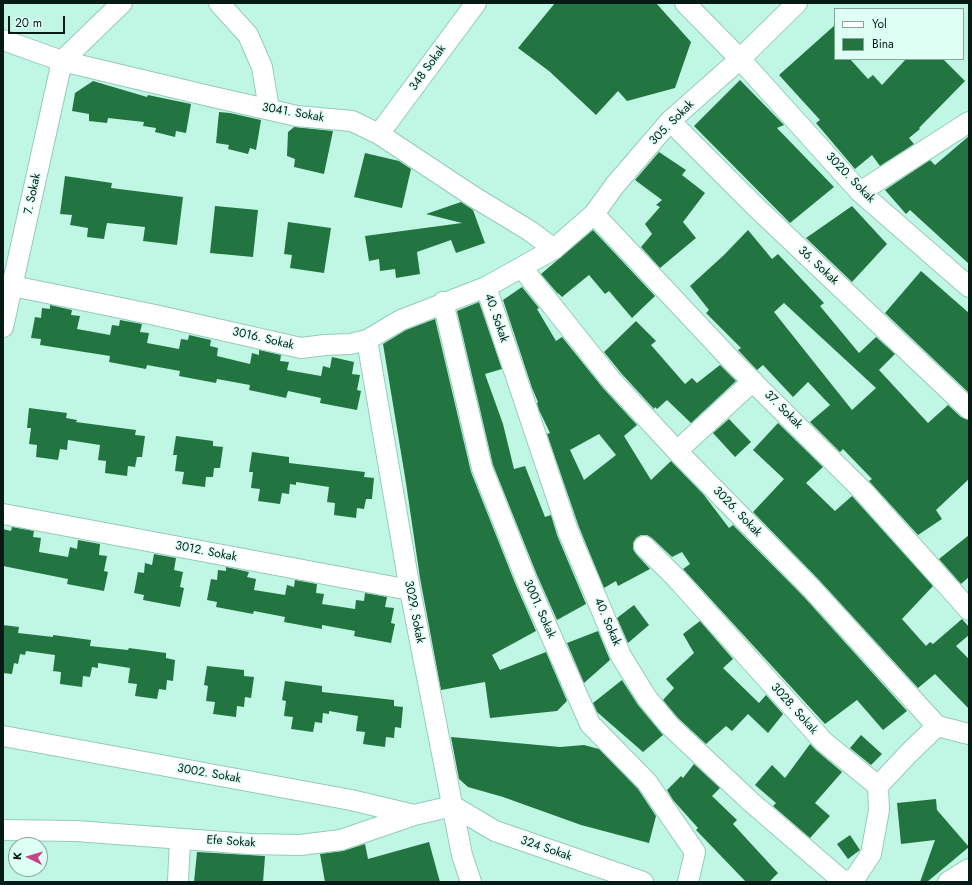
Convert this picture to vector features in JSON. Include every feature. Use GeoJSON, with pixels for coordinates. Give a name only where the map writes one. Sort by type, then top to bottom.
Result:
{"type":"FeatureCollection","features":[{"type":"Feature","properties":{"kind":"street"},"geometry":{"type":"LineString","coordinates":[[62,61],[122,3]]}},
{"type":"Feature","properties":{"kind":"street"},"geometry":{"type":"LineString","coordinates":[[219,3],[248,35],[262,67],[269,109]]}},
{"type":"Feature","properties":{"kind":"street","name":"348 Sokak"},"geometry":{"type":"LineString","coordinates":[[379,134],[476,3]]}},
{"type":"Feature","properties":{"kind":"street","name":"3020. Sokak"},"geometry":{"type":"LineString","coordinates":[[685,3],[740,59],[860,192],[969,288]]}},
{"type":"Feature","properties":{"kind":"street","name":"305. Sokak"},"geometry":{"type":"LineString","coordinates":[[554,249],[594,214],[615,185],[670,121],[740,59],[797,3]]}},
{"type":"Feature","properties":{"kind":"street","name":"3041. Sokak"},"geometry":{"type":"LineString","coordinates":[[3,40],[62,61],[297,116],[352,121],[379,134],[474,197],[530,231],[554,249]]}},
{"type":"Feature","properties":{"kind":"street","name":"7. Sokak"},"geometry":{"type":"LineString","coordinates":[[3,327],[8,285],[62,61]]}},
{"type":"Feature","properties":{"kind":"street","name":"36. Sokak"},"geometry":{"type":"LineString","coordinates":[[670,121],[759,210],[969,409]]}},
{"type":"Feature","properties":{"kind":"street"},"geometry":{"type":"LineString","coordinates":[[860,192],[969,122]]}},
{"type":"Feature","properties":{"kind":"street","name":"37. Sokak"},"geometry":{"type":"LineString","coordinates":[[594,214],[733,362],[863,492],[969,610]]}},
{"type":"Feature","properties":{"kind":"street","name":"3016. Sokak"},"geometry":{"type":"LineString","coordinates":[[8,285],[155,314],[301,348],[350,344],[367,340],[401,320],[443,302],[486,287],[554,249]]}},
{"type":"Feature","properties":{"kind":"street","name":"3026. Sokak"},"geometry":{"type":"LineString","coordinates":[[522,268],[612,381],[677,451],[812,589],[937,726]]}},
{"type":"Feature","properties":{"kind":"street","name":"40. Sokak"},"geometry":{"type":"LineString","coordinates":[[486,287],[568,531],[621,656],[647,698],[670,726],[751,802],[845,882]]}},
{"type":"Feature","properties":{"kind":"street","name":"3001. Sokak"},"geometry":{"type":"LineString","coordinates":[[443,302],[482,468],[526,579],[590,724],[648,782],[695,852],[688,882]]}},
{"type":"Feature","properties":{"kind":"street","name":"3029. Sokak"},"geometry":{"type":"LineString","coordinates":[[367,340],[410,590],[462,855],[471,882]]}},
{"type":"Feature","properties":{"kind":"street"},"geometry":{"type":"LineString","coordinates":[[677,451],[753,381]]}},
{"type":"Feature","properties":{"kind":"street","name":"3012. Sokak"},"geometry":{"type":"LineString","coordinates":[[3,514],[410,590]]}},
{"type":"Feature","properties":{"kind":"street","name":"3028. Sokak"},"geometry":{"type":"LineString","coordinates":[[644,546],[676,578],[824,742],[878,786]]}},
{"type":"Feature","properties":{"kind":"street"},"geometry":{"type":"LineString","coordinates":[[845,882],[855,878],[871,854],[879,810],[878,786],[937,726],[969,734]]}},
{"type":"Feature","properties":{"kind":"street","name":"3002. Sokak"},"geometry":{"type":"LineString","coordinates":[[3,736],[351,800],[414,815]]}},
{"type":"Feature","properties":{"kind":"street","name":"Efe Sokak"},"geometry":{"type":"LineString","coordinates":[[3,830],[76,830],[250,844],[300,845],[341,840],[414,815],[453,806]]}},
{"type":"Feature","properties":{"kind":"street","name":"324 Sokak"},"geometry":{"type":"LineString","coordinates":[[453,806],[495,831],[643,882]]}},
{"type":"Feature","properties":{"kind":"street"},"geometry":{"type":"LineString","coordinates":[[178,882],[180,839]]}},
{"type":"Feature","properties":{"kind":"street"},"geometry":{"type":"LineString","coordinates":[[948,882],[969,869]]}},
{"type":"Feature","properties":{"kind":"building"},"geometry":{"type":"Polygon","coordinates":[[[555,3],[656,3],[691,42],[675,88],[627,101],[618,91],[596,115],[549,71],[518,48],[555,3]]]}},
{"type":"Feature","properties":{"kind":"building"},"geometry":{"type":"Polygon","coordinates":[[[834,26],[834,60],[851,60],[868,79],[873,75],[882,85],[905,60],[944,60],[965,81],[919,128],[920,129],[909,138],[914,144],[880,166],[872,155],[855,169],[816,123],[820,120],[779,75],[834,26]]]}},
{"type":"Feature","properties":{"kind":"building"},"geometry":{"type":"Polygon","coordinates":[[[740,80],[784,125],[777,128],[834,187],[790,223],[694,126],[740,80]]]}},
{"type":"Feature","properties":{"kind":"building"},"geometry":{"type":"Polygon","coordinates":[[[93,81],[147,97],[148,95],[191,104],[186,133],[176,131],[175,137],[155,132],[156,128],[143,126],[144,122],[108,118],[107,123],[89,121],[89,114],[72,111],[75,93],[93,81]]]}},
{"type":"Feature","properties":{"kind":"building"},"geometry":{"type":"Polygon","coordinates":[[[219,112],[261,120],[256,150],[250,148],[248,154],[228,149],[229,145],[216,143],[219,112]]]}},
{"type":"Feature","properties":{"kind":"building"},"geometry":{"type":"Polygon","coordinates":[[[294,127],[333,131],[324,174],[294,167],[295,159],[287,156],[288,132],[294,127]]]}},
{"type":"Feature","properties":{"kind":"building"},"geometry":{"type":"Polygon","coordinates":[[[969,136],[969,264],[910,210],[906,214],[885,190],[930,160],[935,165],[969,136]]]}},
{"type":"Feature","properties":{"kind":"building"},"geometry":{"type":"Polygon","coordinates":[[[659,152],[686,170],[682,175],[705,193],[683,222],[696,238],[660,268],[641,247],[652,234],[645,224],[660,207],[656,205],[662,200],[635,180],[659,152]]]}},
{"type":"Feature","properties":{"kind":"building"},"geometry":{"type":"Polygon","coordinates":[[[365,153],[399,161],[411,169],[402,208],[354,197],[365,153]]]}},
{"type":"Feature","properties":{"kind":"building"},"geometry":{"type":"Polygon","coordinates":[[[65,176],[112,183],[111,188],[183,197],[177,245],[143,241],[145,227],[107,223],[104,239],[87,237],[88,228],[70,225],[72,215],[60,214],[65,176]]]}},
{"type":"Feature","properties":{"kind":"building"},"geometry":{"type":"Polygon","coordinates":[[[461,202],[473,210],[485,243],[456,253],[451,240],[417,252],[420,274],[396,278],[395,269],[380,271],[379,259],[369,261],[365,236],[462,223],[426,214],[461,202]]]}},
{"type":"Feature","properties":{"kind":"building"},"geometry":{"type":"Polygon","coordinates":[[[215,206],[258,210],[253,257],[210,253],[215,206]]]}},
{"type":"Feature","properties":{"kind":"building"},"geometry":{"type":"Polygon","coordinates":[[[852,206],[887,244],[852,282],[806,238],[852,206]]]}},
{"type":"Feature","properties":{"kind":"building"},"geometry":{"type":"Polygon","coordinates":[[[288,222],[331,228],[324,273],[290,268],[292,255],[284,254],[288,222]]]}},
{"type":"Feature","properties":{"kind":"building"},"geometry":{"type":"Polygon","coordinates":[[[593,230],[655,296],[632,318],[609,291],[605,294],[589,275],[562,297],[541,274],[593,230]]]}},
{"type":"Feature","properties":{"kind":"building"},"geometry":{"type":"Polygon","coordinates":[[[748,230],[772,259],[778,254],[824,303],[820,306],[859,353],[876,337],[895,354],[879,370],[928,423],[948,405],[961,417],[969,420],[969,479],[936,510],[942,519],[918,535],[869,481],[872,479],[843,449],[840,452],[810,422],[830,405],[808,382],[793,397],[763,365],[757,370],[738,350],[741,348],[706,313],[709,310],[690,286],[724,255],[748,230]],[[784,303],[774,312],[852,410],[876,388],[784,303]]]}},
{"type":"Feature","properties":{"kind":"building"},"geometry":{"type":"Polygon","coordinates":[[[921,271],[969,313],[969,393],[885,313],[921,271]]]}},
{"type":"Feature","properties":{"kind":"building"},"geometry":{"type":"Polygon","coordinates":[[[522,287],[539,308],[537,309],[556,341],[562,337],[603,388],[637,425],[624,436],[651,480],[671,461],[704,495],[729,528],[733,525],[804,597],[907,711],[883,730],[857,700],[825,724],[683,569],[690,564],[682,552],[672,557],[647,535],[641,535],[636,538],[633,543],[633,549],[650,569],[618,586],[616,581],[604,588],[579,527],[547,434],[550,433],[539,410],[538,402],[503,300],[522,287]],[[599,434],[570,450],[584,480],[616,455],[599,434]]]}},
{"type":"Feature","properties":{"kind":"building"},"geometry":{"type":"Polygon","coordinates":[[[479,302],[502,369],[485,374],[503,424],[514,469],[525,466],[545,517],[551,515],[557,535],[586,604],[557,620],[537,575],[493,465],[457,311],[479,302]]]}},
{"type":"Feature","properties":{"kind":"building"},"geometry":{"type":"Polygon","coordinates":[[[50,305],[72,310],[71,315],[80,316],[77,329],[110,335],[112,325],[119,326],[120,320],[142,324],[140,332],[149,333],[147,343],[179,349],[181,339],[188,340],[189,335],[211,340],[210,346],[218,348],[217,356],[250,364],[252,353],[259,355],[259,350],[281,355],[280,361],[289,362],[287,370],[321,376],[323,366],[330,368],[332,357],[354,362],[352,374],[360,375],[357,390],[361,391],[357,410],[320,403],[321,398],[288,391],[286,398],[249,390],[250,385],[217,379],[216,383],[179,376],[180,371],[147,365],[146,369],[109,362],[110,356],[40,345],[41,339],[31,338],[35,317],[41,318],[42,308],[50,309],[50,305]]]}},
{"type":"Feature","properties":{"kind":"building"},"geometry":{"type":"Polygon","coordinates":[[[435,319],[471,472],[515,583],[536,631],[492,655],[500,670],[546,652],[567,701],[557,711],[490,718],[485,682],[441,690],[420,578],[383,344],[406,330],[435,319]]]}},
{"type":"Feature","properties":{"kind":"building"},"geometry":{"type":"Polygon","coordinates":[[[636,321],[656,341],[651,345],[685,384],[692,378],[697,383],[720,365],[736,381],[691,423],[667,400],[657,409],[655,407],[654,409],[604,352],[636,321]]]}},
{"type":"Feature","properties":{"kind":"building"},"geometry":{"type":"Polygon","coordinates":[[[29,408],[67,413],[66,418],[77,420],[76,422],[136,430],[135,435],[145,436],[142,457],[137,457],[135,467],[128,466],[127,476],[105,473],[106,461],[98,460],[100,445],[68,440],[67,450],[60,449],[58,460],[36,457],[37,445],[29,444],[31,428],[27,428],[29,408]]]}},
{"type":"Feature","properties":{"kind":"building"},"geometry":{"type":"Polygon","coordinates":[[[729,419],[751,442],[735,457],[713,433],[729,419]]]}},
{"type":"Feature","properties":{"kind":"building"},"geometry":{"type":"Polygon","coordinates":[[[778,423],[823,467],[806,483],[835,511],[852,496],[933,586],[902,619],[926,646],[930,642],[933,644],[962,619],[969,627],[969,635],[956,646],[969,659],[969,709],[935,674],[918,688],[820,581],[753,512],[784,479],[753,450],[778,423]]]}},
{"type":"Feature","properties":{"kind":"building"},"geometry":{"type":"Polygon","coordinates":[[[176,436],[213,441],[213,446],[223,447],[220,468],[214,468],[213,477],[206,477],[205,487],[182,484],[184,472],[175,471],[177,455],[173,455],[176,436]]]}},
{"type":"Feature","properties":{"kind":"building"},"geometry":{"type":"Polygon","coordinates":[[[252,452],[289,457],[289,463],[365,472],[364,477],[374,478],[372,499],[366,499],[364,509],[357,508],[356,518],[334,515],[335,503],[327,502],[329,487],[296,482],[296,485],[290,484],[289,494],[282,493],[280,504],[258,501],[260,489],[251,488],[253,472],[249,472],[252,452]]]}},
{"type":"Feature","properties":{"kind":"building"},"geometry":{"type":"Polygon","coordinates":[[[12,527],[34,531],[33,537],[41,538],[39,552],[68,557],[70,547],[77,549],[78,540],[100,544],[99,555],[107,556],[104,571],[108,572],[104,591],[67,584],[68,579],[3,566],[3,529],[11,531],[12,527]]]}},
{"type":"Feature","properties":{"kind":"building"},"geometry":{"type":"Polygon","coordinates":[[[969,535],[969,577],[961,584],[939,559],[969,535]]]}},
{"type":"Feature","properties":{"kind":"building"},"geometry":{"type":"Polygon","coordinates":[[[154,554],[176,558],[174,570],[183,572],[180,587],[184,588],[180,607],[143,600],[144,595],[134,593],[138,572],[144,573],[145,563],[152,565],[154,554]]]}},
{"type":"Feature","properties":{"kind":"building"},"geometry":{"type":"Polygon","coordinates":[[[226,567],[249,572],[247,577],[256,579],[254,590],[285,595],[287,585],[294,587],[295,580],[317,584],[316,593],[324,594],[322,604],[355,609],[356,600],[364,601],[365,593],[387,597],[385,607],[394,608],[391,623],[395,624],[391,643],[354,636],[355,631],[322,625],[322,629],[284,622],[285,617],[254,611],[253,614],[216,607],[217,602],[207,600],[211,579],[217,580],[218,570],[226,571],[226,567]]]}},
{"type":"Feature","properties":{"kind":"building"},"geometry":{"type":"Polygon","coordinates":[[[634,605],[649,625],[628,643],[617,618],[634,605]]]}},
{"type":"Feature","properties":{"kind":"building"},"geometry":{"type":"Polygon","coordinates":[[[700,621],[733,659],[723,668],[759,703],[766,695],[783,714],[768,733],[748,714],[732,731],[726,726],[706,744],[678,718],[663,700],[674,688],[666,679],[694,653],[683,634],[700,621]]]}},
{"type":"Feature","properties":{"kind":"building"},"geometry":{"type":"Polygon","coordinates":[[[3,625],[19,627],[18,633],[53,637],[53,635],[91,640],[90,646],[128,650],[129,648],[166,653],[166,658],[175,660],[173,681],[167,680],[166,690],[159,689],[157,699],[135,696],[137,684],[128,683],[130,668],[98,663],[98,668],[92,667],[90,677],[83,676],[82,687],[60,684],[61,672],[53,671],[55,655],[26,651],[25,655],[20,654],[18,664],[14,663],[12,674],[3,673],[3,625]]]}},
{"type":"Feature","properties":{"kind":"building"},"geometry":{"type":"Polygon","coordinates":[[[598,631],[610,660],[584,683],[567,643],[598,631]]]}},
{"type":"Feature","properties":{"kind":"building"},"geometry":{"type":"Polygon","coordinates":[[[207,666],[244,670],[244,676],[254,677],[251,698],[245,697],[244,707],[237,706],[236,717],[213,714],[215,702],[206,701],[208,686],[204,685],[207,666]]]}},
{"type":"Feature","properties":{"kind":"building"},"geometry":{"type":"Polygon","coordinates":[[[622,680],[638,705],[663,735],[643,752],[597,712],[593,703],[622,680]]]}},
{"type":"Feature","properties":{"kind":"building"},"geometry":{"type":"Polygon","coordinates":[[[285,681],[322,686],[322,692],[394,700],[394,706],[403,707],[401,728],[395,727],[394,738],[386,737],[385,747],[363,744],[365,732],[356,731],[358,716],[329,711],[329,714],[323,713],[322,723],[315,722],[313,732],[291,729],[293,717],[284,716],[286,701],[282,700],[285,681]]]}},
{"type":"Feature","properties":{"kind":"building"},"geometry":{"type":"Polygon","coordinates":[[[861,735],[882,754],[871,765],[850,748],[861,735]]]}},
{"type":"Feature","properties":{"kind":"building"},"geometry":{"type":"Polygon","coordinates":[[[451,737],[560,747],[584,745],[599,749],[638,789],[656,816],[649,843],[581,825],[503,797],[468,787],[459,779],[451,737]]]}},
{"type":"Feature","properties":{"kind":"building"},"geometry":{"type":"Polygon","coordinates":[[[810,744],[842,772],[815,803],[830,816],[810,838],[773,806],[776,803],[755,785],[772,765],[785,778],[810,744]]]}},
{"type":"Feature","properties":{"kind":"building"},"geometry":{"type":"Polygon","coordinates":[[[694,764],[720,788],[712,796],[737,820],[733,824],[778,873],[769,882],[746,882],[696,830],[698,828],[673,800],[667,790],[681,776],[683,778],[694,764]]]}},
{"type":"Feature","properties":{"kind":"building"},"geometry":{"type":"Polygon","coordinates":[[[936,799],[937,810],[969,847],[927,882],[920,882],[935,840],[901,844],[897,803],[936,799]]]}},
{"type":"Feature","properties":{"kind":"building"},"geometry":{"type":"Polygon","coordinates":[[[850,835],[860,850],[848,859],[837,844],[850,835]]]}},
{"type":"Feature","properties":{"kind":"building"},"geometry":{"type":"Polygon","coordinates":[[[429,842],[440,882],[325,882],[320,854],[343,851],[365,844],[368,859],[429,842]]]}},
{"type":"Feature","properties":{"kind":"building"},"geometry":{"type":"Polygon","coordinates":[[[197,852],[265,856],[263,882],[194,882],[197,852]]]}}]}
